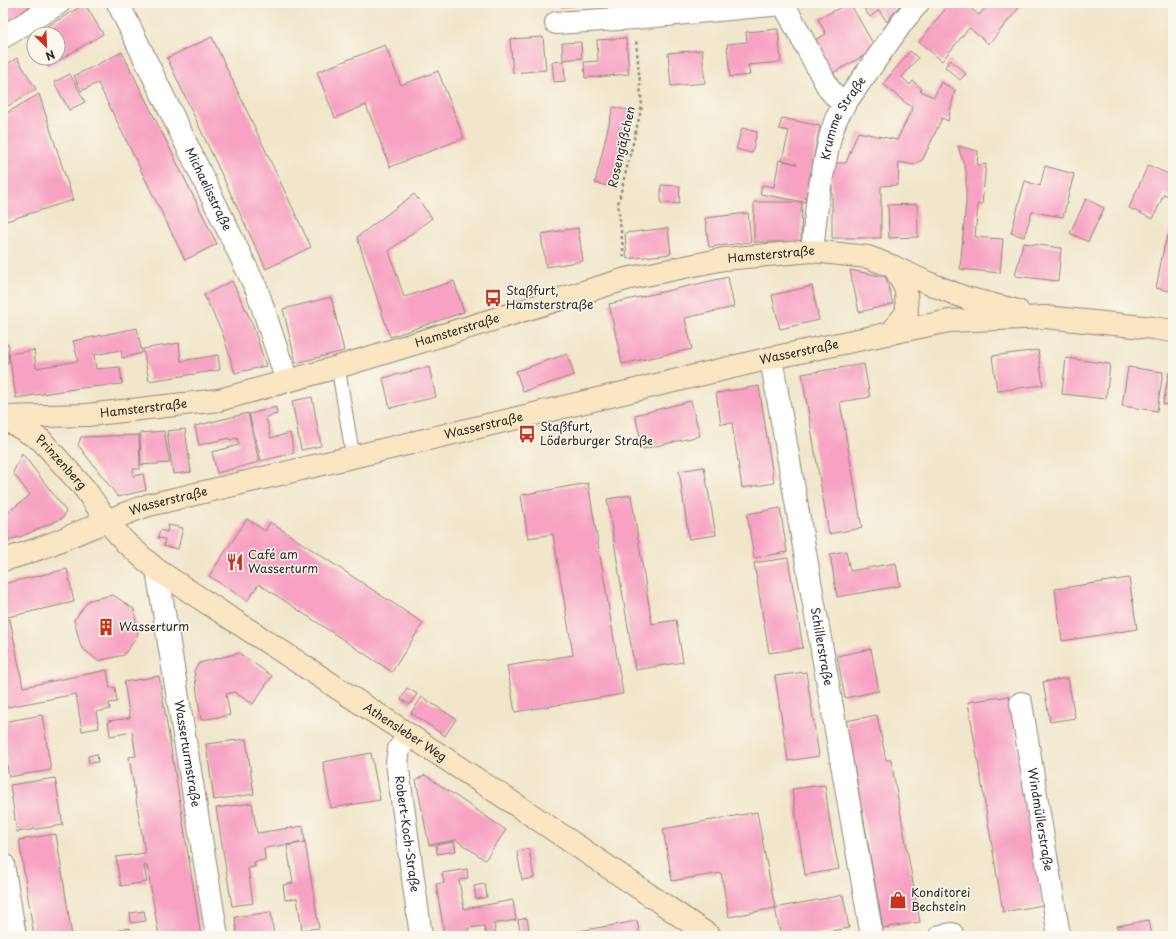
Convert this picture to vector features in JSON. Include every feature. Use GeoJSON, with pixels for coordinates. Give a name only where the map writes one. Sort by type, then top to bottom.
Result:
{"type":"FeatureCollection","features":[{"type":"Feature","properties":{"kind":"street"},"geometry":{"type":"LineString","coordinates":[[3,37],[59,3]]}},
{"type":"Feature","properties":{"kind":"street","name":"Michaelisstraße"},"geometry":{"type":"LineString","coordinates":[[118,3],[257,290],[287,381]]}},
{"type":"Feature","properties":{"kind":"street","name":"Krumme Straße"},"geometry":{"type":"LineString","coordinates":[[812,251],[818,196],[830,137],[836,119],[846,102],[904,20],[918,3]]}},
{"type":"Feature","properties":{"kind":"street"},"geometry":{"type":"LineString","coordinates":[[556,23],[634,18],[783,4],[829,89],[837,98],[846,102]]}},
{"type":"Feature","properties":{"kind":"street","name":"Hamsterstraße"},"geometry":{"type":"LineString","coordinates":[[3,418],[87,415],[219,400],[338,368],[626,279],[724,259],[812,251],[868,257],[966,298],[1045,317]]}},
{"type":"Feature","properties":{"kind":"street"},"geometry":{"type":"LineString","coordinates":[[891,333],[907,312],[906,290],[894,267]]}},
{"type":"Feature","properties":{"kind":"street"},"geometry":{"type":"LineString","coordinates":[[1045,317],[1173,331]]}},
{"type":"Feature","properties":{"kind":"street","name":"Wasserstraße"},"geometry":{"type":"LineString","coordinates":[[3,560],[46,546],[149,505],[771,358],[949,321],[1045,317]]}},
{"type":"Feature","properties":{"kind":"street","name":"Schillerstraße"},"geometry":{"type":"LineString","coordinates":[[771,358],[872,936]]}},
{"type":"Feature","properties":{"kind":"street","name":"Prinzenberg"},"geometry":{"type":"LineString","coordinates":[[3,418],[41,440],[86,489],[106,521]]}},
{"type":"Feature","properties":{"kind":"street","name":"Athensleber Weg"},"geometry":{"type":"LineString","coordinates":[[106,521],[126,542],[157,570],[532,816],[707,935]]}},
{"type":"Feature","properties":{"kind":"street","name":"Wasserturmstraße"},"geometry":{"type":"LineString","coordinates":[[157,570],[217,936]]}},
{"type":"Feature","properties":{"kind":"street","name":"Windmüllerstraße"},"geometry":{"type":"LineString","coordinates":[[1021,703],[1059,936]]}},
{"type":"Feature","properties":{"kind":"street","name":"Robert-Koch-Straße"},"geometry":{"type":"LineString","coordinates":[[408,735],[399,749],[396,764],[421,936]]}},
{"type":"Feature","properties":{"kind":"street"},"geometry":{"type":"LineString","coordinates":[[3,864],[15,936]]}},
{"type":"Feature","properties":{"kind":"lane"},"geometry":{"type":"LineString","coordinates":[[338,368],[353,457]]}},
{"type":"Feature","properties":{"kind":"path","name":"Rosengäßchen"},"geometry":{"type":"LineString","coordinates":[[626,279],[618,204],[642,106],[634,18]]}},
{"type":"Feature","properties":{"kind":"building"},"geometry":{"type":"Polygon","coordinates":[[[3,3],[32,3],[33,4],[3,26],[3,3]]]}},
{"type":"Feature","properties":{"kind":"building"},"geometry":{"type":"Polygon","coordinates":[[[561,3],[593,3],[593,4],[562,7],[561,3]]]}},
{"type":"Feature","properties":{"kind":"building"},"geometry":{"type":"Polygon","coordinates":[[[849,3],[876,49],[831,74],[813,41],[826,34],[818,19],[849,3]]]}},
{"type":"Feature","properties":{"kind":"building"},"geometry":{"type":"Polygon","coordinates":[[[860,3],[902,3],[887,22],[879,10],[870,17],[860,3]]]}},
{"type":"Feature","properties":{"kind":"building"},"geometry":{"type":"Polygon","coordinates":[[[950,3],[964,3],[979,15],[989,3],[1022,4],[989,44],[969,28],[942,61],[919,42],[950,3]]]}},
{"type":"Feature","properties":{"kind":"building"},"geometry":{"type":"Polygon","coordinates":[[[85,4],[103,34],[66,56],[66,26],[48,26],[85,4]]]}},
{"type":"Feature","properties":{"kind":"building"},"geometry":{"type":"Polygon","coordinates":[[[778,29],[781,62],[748,65],[750,75],[730,77],[727,44],[747,42],[746,32],[778,29]]]}},
{"type":"Feature","properties":{"kind":"building"},"geometry":{"type":"Polygon","coordinates":[[[212,37],[311,247],[266,269],[167,58],[212,37]]]}},
{"type":"Feature","properties":{"kind":"building"},"geometry":{"type":"Polygon","coordinates":[[[543,37],[546,70],[513,73],[510,39],[543,37]]]}},
{"type":"Feature","properties":{"kind":"building"},"geometry":{"type":"Polygon","coordinates":[[[626,38],[629,74],[585,78],[584,62],[598,61],[597,40],[626,38]]]}},
{"type":"Feature","properties":{"kind":"building"},"geometry":{"type":"Polygon","coordinates":[[[581,42],[582,58],[563,60],[562,43],[581,42]]]}},
{"type":"Feature","properties":{"kind":"building"},"geometry":{"type":"Polygon","coordinates":[[[385,45],[401,85],[438,71],[464,138],[390,167],[366,105],[335,118],[317,72],[385,45]]]}},
{"type":"Feature","properties":{"kind":"building"},"geometry":{"type":"Polygon","coordinates":[[[702,50],[705,83],[671,86],[668,53],[702,50]]]}},
{"type":"Feature","properties":{"kind":"building"},"geometry":{"type":"Polygon","coordinates":[[[910,51],[918,58],[902,77],[910,85],[913,81],[922,89],[920,91],[934,97],[941,82],[955,90],[948,121],[942,118],[923,159],[914,165],[899,162],[898,185],[881,186],[881,238],[832,238],[832,163],[846,163],[858,132],[897,140],[913,107],[907,104],[883,84],[910,51]]]}},
{"type":"Feature","properties":{"kind":"building"},"geometry":{"type":"Polygon","coordinates":[[[122,52],[217,244],[185,260],[98,83],[81,91],[74,76],[122,52]]]}},
{"type":"Feature","properties":{"kind":"building"},"geometry":{"type":"Polygon","coordinates":[[[17,58],[36,89],[3,109],[3,67],[17,58]]]}},
{"type":"Feature","properties":{"kind":"building"},"geometry":{"type":"Polygon","coordinates":[[[950,60],[966,74],[960,80],[945,67],[950,60]]]}},
{"type":"Feature","properties":{"kind":"building"},"geometry":{"type":"Polygon","coordinates":[[[564,61],[565,81],[554,82],[552,62],[564,61]]]}},
{"type":"Feature","properties":{"kind":"building"},"geometry":{"type":"Polygon","coordinates":[[[70,74],[85,102],[69,110],[54,82],[70,74]]]}},
{"type":"Feature","properties":{"kind":"building"},"geometry":{"type":"Polygon","coordinates":[[[39,94],[73,200],[3,222],[3,115],[39,94]]]}},
{"type":"Feature","properties":{"kind":"building"},"geometry":{"type":"Polygon","coordinates":[[[613,107],[633,111],[615,188],[595,183],[613,107]]]}},
{"type":"Feature","properties":{"kind":"building"},"geometry":{"type":"Polygon","coordinates":[[[782,118],[820,126],[805,202],[760,194],[762,185],[774,187],[779,160],[797,164],[782,160],[789,131],[779,129],[782,118]]]}},
{"type":"Feature","properties":{"kind":"building"},"geometry":{"type":"Polygon","coordinates":[[[742,128],[757,132],[752,153],[736,149],[742,128]]]}},
{"type":"Feature","properties":{"kind":"building"},"geometry":{"type":"Polygon","coordinates":[[[958,146],[978,151],[977,165],[986,164],[982,205],[978,204],[975,237],[1003,239],[1000,273],[960,269],[966,202],[966,171],[958,146]]]}},
{"type":"Feature","properties":{"kind":"building"},"geometry":{"type":"Polygon","coordinates":[[[1148,165],[1173,176],[1173,198],[1164,194],[1153,219],[1129,208],[1148,165]]]}},
{"type":"Feature","properties":{"kind":"building"},"geometry":{"type":"Polygon","coordinates":[[[1045,166],[1074,174],[1063,217],[1032,212],[1024,237],[1011,233],[1025,181],[1040,186],[1045,166]]]}},
{"type":"Feature","properties":{"kind":"building"},"geometry":{"type":"Polygon","coordinates":[[[661,185],[680,186],[679,204],[661,203],[661,185]]]}},
{"type":"Feature","properties":{"kind":"building"},"geometry":{"type":"Polygon","coordinates":[[[414,194],[432,218],[389,251],[404,297],[454,281],[464,312],[390,337],[357,237],[414,194]]]}},
{"type":"Feature","properties":{"kind":"building"},"geometry":{"type":"Polygon","coordinates":[[[1086,199],[1104,208],[1088,242],[1070,233],[1086,199]]]}},
{"type":"Feature","properties":{"kind":"building"},"geometry":{"type":"Polygon","coordinates":[[[754,202],[802,202],[801,242],[754,242],[754,202]]]}},
{"type":"Feature","properties":{"kind":"building"},"geometry":{"type":"Polygon","coordinates":[[[917,204],[918,237],[889,238],[888,205],[917,204]]]}},
{"type":"Feature","properties":{"kind":"building"},"geometry":{"type":"Polygon","coordinates":[[[748,213],[751,242],[709,247],[705,218],[748,213]]]}},
{"type":"Feature","properties":{"kind":"building"},"geometry":{"type":"Polygon","coordinates":[[[1173,223],[1173,292],[1156,288],[1164,247],[1173,223]]]}},
{"type":"Feature","properties":{"kind":"building"},"geometry":{"type":"Polygon","coordinates":[[[578,228],[583,261],[546,267],[541,234],[578,228]]]}},
{"type":"Feature","properties":{"kind":"building"},"geometry":{"type":"Polygon","coordinates":[[[668,228],[671,254],[627,259],[625,233],[668,228]]]}},
{"type":"Feature","properties":{"kind":"building"},"geometry":{"type":"Polygon","coordinates":[[[1023,243],[1061,248],[1058,281],[1015,276],[1023,243]]]}},
{"type":"Feature","properties":{"kind":"building"},"geometry":{"type":"Polygon","coordinates":[[[850,270],[886,277],[893,304],[859,312],[850,270]]]}},
{"type":"Feature","properties":{"kind":"building"},"geometry":{"type":"Polygon","coordinates":[[[728,277],[734,307],[685,318],[692,349],[622,364],[609,304],[728,277]]]}},
{"type":"Feature","properties":{"kind":"building"},"geometry":{"type":"Polygon","coordinates":[[[232,281],[252,323],[266,366],[235,373],[222,332],[204,295],[232,281]]]}},
{"type":"Feature","properties":{"kind":"building"},"geometry":{"type":"Polygon","coordinates":[[[812,286],[819,320],[780,329],[772,295],[812,286]]]}},
{"type":"Feature","properties":{"kind":"building"},"geometry":{"type":"Polygon","coordinates":[[[331,297],[344,351],[296,363],[283,309],[331,297]]]}},
{"type":"Feature","properties":{"kind":"building"},"geometry":{"type":"Polygon","coordinates":[[[137,328],[142,353],[122,358],[121,350],[94,355],[96,369],[120,367],[122,384],[81,388],[16,398],[9,354],[34,350],[36,368],[78,361],[73,341],[137,328]]]}},
{"type":"Feature","properties":{"kind":"building"},"geometry":{"type":"Polygon","coordinates":[[[179,343],[181,361],[218,355],[220,370],[149,381],[143,349],[179,343]]]}},
{"type":"Feature","properties":{"kind":"building"},"geometry":{"type":"Polygon","coordinates":[[[3,344],[9,345],[8,363],[3,363],[3,344]]]}},
{"type":"Feature","properties":{"kind":"building"},"geometry":{"type":"Polygon","coordinates":[[[1038,350],[1043,385],[997,391],[992,356],[1038,350]]]}},
{"type":"Feature","properties":{"kind":"building"},"geometry":{"type":"Polygon","coordinates":[[[567,354],[574,375],[523,392],[516,371],[567,354]]]}},
{"type":"Feature","properties":{"kind":"building"},"geometry":{"type":"Polygon","coordinates":[[[1066,358],[1110,364],[1106,399],[1062,394],[1066,358]]]}},
{"type":"Feature","properties":{"kind":"building"},"geometry":{"type":"Polygon","coordinates":[[[864,364],[870,397],[840,402],[862,528],[829,534],[802,374],[864,364]]]}},
{"type":"Feature","properties":{"kind":"building"},"geometry":{"type":"Polygon","coordinates":[[[429,367],[436,397],[390,408],[383,378],[429,367]]]}},
{"type":"Feature","properties":{"kind":"building"},"geometry":{"type":"Polygon","coordinates":[[[1128,367],[1163,372],[1157,411],[1122,406],[1128,367]]]}},
{"type":"Feature","properties":{"kind":"building"},"geometry":{"type":"Polygon","coordinates":[[[1169,373],[1173,374],[1173,406],[1163,404],[1169,373]]]}},
{"type":"Feature","properties":{"kind":"building"},"geometry":{"type":"Polygon","coordinates":[[[759,386],[774,483],[742,488],[732,423],[721,424],[716,393],[759,386]]]}},
{"type":"Feature","properties":{"kind":"building"},"geometry":{"type":"Polygon","coordinates":[[[312,397],[321,446],[301,450],[292,401],[312,397]]]}},
{"type":"Feature","properties":{"kind":"building"},"geometry":{"type":"Polygon","coordinates":[[[691,401],[700,436],[643,449],[635,415],[691,401]]]}},
{"type":"Feature","properties":{"kind":"building"},"geometry":{"type":"Polygon","coordinates":[[[276,407],[277,414],[266,417],[271,438],[290,433],[294,453],[261,461],[249,414],[276,407]]]}},
{"type":"Feature","properties":{"kind":"building"},"geometry":{"type":"Polygon","coordinates":[[[248,413],[259,462],[217,473],[212,452],[239,445],[237,438],[230,440],[229,438],[199,445],[195,426],[248,413]]]}},
{"type":"Feature","properties":{"kind":"building"},"geometry":{"type":"Polygon","coordinates":[[[185,429],[191,472],[173,474],[167,431],[185,429]]]}},
{"type":"Feature","properties":{"kind":"building"},"geometry":{"type":"Polygon","coordinates":[[[164,431],[170,463],[141,465],[140,433],[164,431]]]}},
{"type":"Feature","properties":{"kind":"building"},"geometry":{"type":"Polygon","coordinates":[[[139,435],[140,469],[133,469],[133,476],[143,474],[146,490],[118,497],[78,445],[81,437],[139,435]]]}},
{"type":"Feature","properties":{"kind":"building"},"geometry":{"type":"Polygon","coordinates":[[[22,453],[66,511],[63,518],[20,537],[3,541],[3,516],[30,495],[13,473],[22,453]]]}},
{"type":"Feature","properties":{"kind":"building"},"geometry":{"type":"Polygon","coordinates":[[[704,467],[716,535],[689,539],[679,471],[704,467]]]}},
{"type":"Feature","properties":{"kind":"building"},"geometry":{"type":"Polygon","coordinates":[[[588,483],[623,694],[515,712],[507,666],[573,655],[553,534],[528,538],[521,495],[588,483]]]}},
{"type":"Feature","properties":{"kind":"building"},"geometry":{"type":"Polygon","coordinates":[[[631,495],[652,624],[676,620],[683,662],[635,670],[607,499],[631,495]]]}},
{"type":"Feature","properties":{"kind":"building"},"geometry":{"type":"Polygon","coordinates":[[[780,508],[787,552],[754,558],[747,514],[780,508]]]}},
{"type":"Feature","properties":{"kind":"building"},"geometry":{"type":"Polygon","coordinates":[[[247,519],[265,531],[270,522],[423,623],[392,672],[259,584],[247,601],[209,576],[247,519]]]}},
{"type":"Feature","properties":{"kind":"building"},"geometry":{"type":"Polygon","coordinates":[[[168,525],[183,528],[178,549],[164,546],[165,539],[158,538],[160,530],[167,532],[168,525]]]}},
{"type":"Feature","properties":{"kind":"building"},"geometry":{"type":"Polygon","coordinates":[[[846,551],[850,571],[896,563],[900,586],[837,597],[830,554],[846,551]]]}},
{"type":"Feature","properties":{"kind":"building"},"geometry":{"type":"Polygon","coordinates":[[[788,558],[803,648],[769,653],[754,563],[788,558]]]}},
{"type":"Feature","properties":{"kind":"building"},"geometry":{"type":"Polygon","coordinates":[[[67,569],[74,602],[3,618],[3,584],[67,569]]]}},
{"type":"Feature","properties":{"kind":"building"},"geometry":{"type":"Polygon","coordinates":[[[1129,578],[1137,629],[1062,641],[1055,589],[1129,578]]]}},
{"type":"Feature","properties":{"kind":"building","name":"Wasserturm"},"geometry":{"type":"Polygon","coordinates":[[[113,595],[134,609],[138,635],[124,655],[98,661],[81,647],[74,620],[89,600],[113,595]]]}},
{"type":"Feature","properties":{"kind":"building"},"geometry":{"type":"Polygon","coordinates":[[[10,619],[23,687],[107,670],[110,688],[115,687],[117,702],[109,703],[110,709],[96,712],[99,728],[82,731],[76,694],[3,708],[3,621],[10,619]]]}},
{"type":"Feature","properties":{"kind":"building"},"geometry":{"type":"Polygon","coordinates":[[[871,649],[879,691],[845,698],[837,656],[871,649]]]}},
{"type":"Feature","properties":{"kind":"building"},"geometry":{"type":"Polygon","coordinates":[[[239,653],[272,676],[253,704],[234,692],[226,694],[230,715],[201,720],[194,671],[199,663],[239,653]]]}},
{"type":"Feature","properties":{"kind":"building"},"geometry":{"type":"Polygon","coordinates":[[[806,672],[819,756],[788,761],[775,676],[806,672]]]}},
{"type":"Feature","properties":{"kind":"building"},"geometry":{"type":"Polygon","coordinates":[[[159,676],[201,936],[159,936],[147,866],[144,866],[147,882],[121,886],[118,870],[116,857],[145,853],[129,757],[136,756],[132,732],[110,736],[108,721],[130,718],[124,682],[159,676]]]}},
{"type":"Feature","properties":{"kind":"building"},"geometry":{"type":"Polygon","coordinates":[[[1068,678],[1075,718],[1050,722],[1043,682],[1068,678]]]}},
{"type":"Feature","properties":{"kind":"building"},"geometry":{"type":"Polygon","coordinates":[[[407,688],[417,694],[410,705],[401,699],[407,688]]]}},
{"type":"Feature","properties":{"kind":"building"},"geometry":{"type":"Polygon","coordinates":[[[1009,696],[1043,905],[1003,912],[968,702],[1009,696]]]}},
{"type":"Feature","properties":{"kind":"building"},"geometry":{"type":"Polygon","coordinates":[[[422,697],[456,719],[445,736],[411,713],[422,697]]]}},
{"type":"Feature","properties":{"kind":"building"},"geometry":{"type":"Polygon","coordinates":[[[42,715],[51,770],[9,777],[3,739],[3,722],[42,715]]]}},
{"type":"Feature","properties":{"kind":"building"},"geometry":{"type":"Polygon","coordinates":[[[877,715],[886,760],[891,760],[920,922],[883,928],[846,721],[877,715]]]}},
{"type":"Feature","properties":{"kind":"building"},"geometry":{"type":"Polygon","coordinates":[[[246,739],[254,794],[214,800],[206,744],[246,739]]]}},
{"type":"Feature","properties":{"kind":"building"},"geometry":{"type":"Polygon","coordinates":[[[371,753],[380,800],[331,808],[323,762],[371,753]]]}},
{"type":"Feature","properties":{"kind":"building"},"geometry":{"type":"Polygon","coordinates":[[[97,754],[98,762],[89,763],[88,756],[97,754]]]}},
{"type":"Feature","properties":{"kind":"building"},"geometry":{"type":"Polygon","coordinates":[[[425,775],[506,830],[485,860],[456,840],[429,845],[416,780],[425,775]]]}},
{"type":"Feature","properties":{"kind":"building"},"geometry":{"type":"Polygon","coordinates":[[[55,778],[63,825],[17,832],[10,785],[55,778]]]}},
{"type":"Feature","properties":{"kind":"building"},"geometry":{"type":"Polygon","coordinates":[[[825,785],[830,824],[839,869],[805,875],[792,789],[825,785]]]}},
{"type":"Feature","properties":{"kind":"building"},"geometry":{"type":"Polygon","coordinates":[[[252,803],[257,833],[303,826],[305,842],[264,848],[265,860],[254,862],[255,867],[248,868],[253,903],[232,906],[216,808],[252,803]]]}},
{"type":"Feature","properties":{"kind":"building"},"geometry":{"type":"Polygon","coordinates":[[[757,812],[775,908],[729,917],[721,873],[672,881],[663,829],[757,812]]]}},
{"type":"Feature","properties":{"kind":"building"},"geometry":{"type":"Polygon","coordinates":[[[56,834],[72,936],[34,936],[19,840],[56,834]]]}},
{"type":"Feature","properties":{"kind":"building"},"geometry":{"type":"Polygon","coordinates":[[[305,842],[319,928],[302,930],[297,898],[285,900],[283,885],[293,883],[287,846],[305,842]]]}},
{"type":"Feature","properties":{"kind":"building"},"geometry":{"type":"Polygon","coordinates":[[[454,842],[456,851],[437,854],[436,845],[454,842]]]}},
{"type":"Feature","properties":{"kind":"building"},"geometry":{"type":"Polygon","coordinates":[[[529,849],[534,878],[522,880],[517,851],[529,849]]]}},
{"type":"Feature","properties":{"kind":"building"},"geometry":{"type":"Polygon","coordinates":[[[467,869],[468,878],[459,880],[464,909],[513,900],[516,920],[494,924],[496,936],[486,936],[484,926],[468,928],[469,936],[451,936],[450,931],[444,932],[436,884],[444,883],[442,873],[467,869]]]}},
{"type":"Feature","properties":{"kind":"building"},"geometry":{"type":"Polygon","coordinates":[[[485,884],[487,897],[476,899],[474,886],[485,884]]]}},
{"type":"Feature","properties":{"kind":"building"},"geometry":{"type":"Polygon","coordinates":[[[843,895],[849,928],[804,936],[781,936],[775,908],[843,895]]]}},
{"type":"Feature","properties":{"kind":"building"},"geometry":{"type":"Polygon","coordinates":[[[144,911],[146,921],[131,923],[130,913],[144,911]]]}},
{"type":"Feature","properties":{"kind":"building"},"geometry":{"type":"Polygon","coordinates":[[[271,912],[274,936],[237,936],[235,917],[271,912]]]}},
{"type":"Feature","properties":{"kind":"building"},"geometry":{"type":"Polygon","coordinates":[[[527,918],[530,936],[521,936],[518,920],[527,918]]]}},
{"type":"Feature","properties":{"kind":"building"},"geometry":{"type":"Polygon","coordinates":[[[1149,920],[1152,936],[1119,936],[1117,926],[1149,920]]]}},
{"type":"Feature","properties":{"kind":"building"},"geometry":{"type":"Polygon","coordinates":[[[637,921],[640,936],[556,936],[556,935],[637,921]]]}},
{"type":"Feature","properties":{"kind":"building"},"geometry":{"type":"Polygon","coordinates":[[[130,928],[131,936],[120,936],[119,930],[130,928]]]}},
{"type":"Feature","properties":{"kind":"place","name":"Staßfurt, Hamsterstraße"},"geometry":{"type":"Point","coordinates":[493,298]}},
{"type":"Feature","properties":{"kind":"place","name":"Staßfurt, Löderburger Straße"},"geometry":{"type":"Point","coordinates":[527,434]}},
{"type":"Feature","properties":{"kind":"place","name":"Café am Wasserturm"},"geometry":{"type":"Point","coordinates":[235,562]}},
{"type":"Feature","properties":{"kind":"place","name":"Wasserturm"},"geometry":{"type":"Point","coordinates":[106,627]}},
{"type":"Feature","properties":{"kind":"place","name":"Konditorei Bechstein"},"geometry":{"type":"Point","coordinates":[898,900]}}]}
